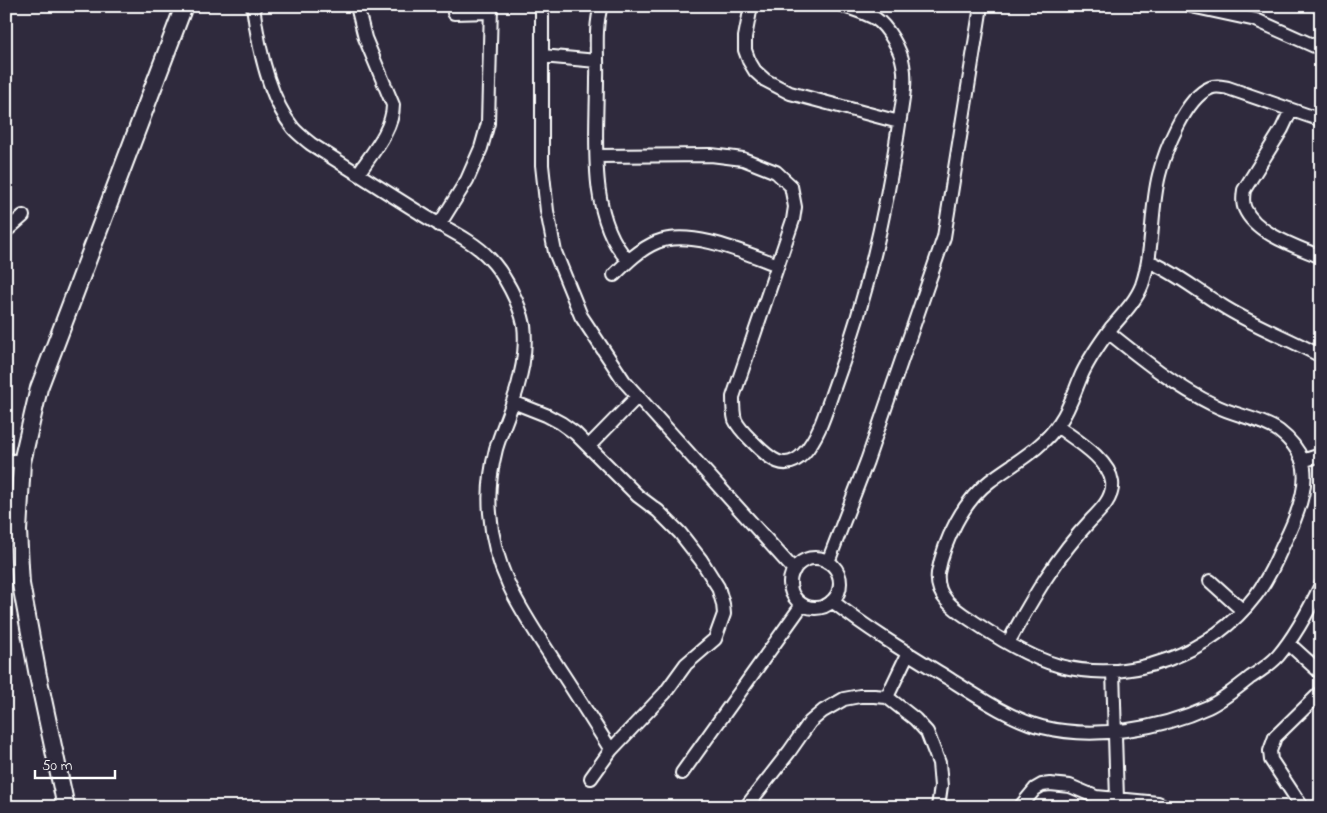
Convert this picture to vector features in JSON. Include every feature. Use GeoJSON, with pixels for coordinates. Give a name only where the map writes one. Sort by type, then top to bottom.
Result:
{"type":"FeatureCollection","features":[{"type":"Feature","properties":{"kind":"main road"},"geometry":{"type":"LineString","coordinates":[[66,807],[38,676],[21,584],[14,461],[39,388],[184,6]]}},
{"type":"Feature","properties":{"kind":"street"},"geometry":{"type":"LineString","coordinates":[[253,6],[256,34],[268,79],[293,128],[311,144],[439,225],[470,242],[489,257],[506,280],[524,325],[524,348],[521,377],[496,449],[490,478],[490,513],[500,566],[517,604],[611,750]]}},
{"type":"Feature","properties":{"kind":"street"},"geometry":{"type":"LineString","coordinates":[[357,6],[365,38],[393,105],[390,125],[358,174]]}},
{"type":"Feature","properties":{"kind":"street"},"geometry":{"type":"LineString","coordinates":[[542,6],[542,166],[547,211],[555,252],[581,316],[624,381],[794,570]]}},
{"type":"Feature","properties":{"kind":"street"},"geometry":{"type":"LineString","coordinates":[[601,6],[597,42],[598,187],[611,236],[618,250],[628,260]]}},
{"type":"Feature","properties":{"kind":"street"},"geometry":{"type":"LineString","coordinates":[[751,6],[745,37],[745,50],[754,71],[765,80],[790,93],[899,122]]}},
{"type":"Feature","properties":{"kind":"street"},"geometry":{"type":"LineString","coordinates":[[597,156],[711,155],[743,159],[776,172],[791,186],[795,206],[793,220],[734,397],[733,405],[734,417],[744,434],[772,460],[782,463],[796,461],[818,432],[844,361],[875,256],[890,186],[904,81],[903,62],[896,44],[878,20],[844,6]]}},
{"type":"Feature","properties":{"kind":"street"},"geometry":{"type":"LineString","coordinates":[[828,562],[868,461],[944,236],[981,6]]}},
{"type":"Feature","properties":{"kind":"street"},"geometry":{"type":"LineString","coordinates":[[1191,6],[1256,20],[1321,49]]}},
{"type":"Feature","properties":{"kind":"street"},"geometry":{"type":"LineString","coordinates":[[439,225],[468,180],[481,148],[488,123],[491,9],[454,14]]}},
{"type":"Feature","properties":{"kind":"street"},"geometry":{"type":"LineString","coordinates":[[542,56],[597,61]]}},
{"type":"Feature","properties":{"kind":"street"},"geometry":{"type":"LineString","coordinates":[[1108,332],[1188,392],[1229,412],[1264,423],[1279,431],[1290,442],[1302,461],[1304,486],[1297,515],[1268,576],[1255,596],[1230,623],[1210,638],[1168,660],[1148,666],[1113,671],[1075,669],[1042,660],[1008,643],[951,606],[944,598],[938,582],[944,552],[953,531],[977,493],[990,481],[1028,456],[1057,426],[1095,349],[1108,332],[1132,303],[1141,286],[1148,261],[1159,176],[1167,150],[1192,102],[1208,88],[1216,86],[1228,88],[1321,120]]}},
{"type":"Feature","properties":{"kind":"street"},"geometry":{"type":"LineString","coordinates":[[1291,110],[1282,129],[1244,190],[1243,201],[1245,210],[1254,222],[1272,234],[1321,257]]}},
{"type":"Feature","properties":{"kind":"street"},"geometry":{"type":"LineString","coordinates":[[6,231],[23,216]]}},
{"type":"Feature","properties":{"kind":"street"},"geometry":{"type":"LineString","coordinates":[[614,275],[638,252],[660,241],[688,240],[719,244],[778,264]]}},
{"type":"Feature","properties":{"kind":"street"},"geometry":{"type":"LineString","coordinates":[[1148,261],[1167,269],[1220,305],[1243,318],[1292,340],[1321,356]]}},
{"type":"Feature","properties":{"kind":"street"},"geometry":{"type":"LineString","coordinates":[[589,446],[638,396]]}},
{"type":"Feature","properties":{"kind":"street"},"geometry":{"type":"LineString","coordinates":[[513,402],[561,423],[589,446],[638,496],[658,511],[701,560],[718,587],[724,614],[715,639],[686,664],[665,693],[611,750],[591,778]]}},
{"type":"Feature","properties":{"kind":"street"},"geometry":{"type":"LineString","coordinates":[[1008,643],[1031,601],[1061,555],[1104,507],[1110,496],[1112,482],[1101,462],[1057,426]]}},
{"type":"Feature","properties":{"kind":"street"},"geometry":{"type":"LineString","coordinates":[[1302,461],[1321,455]]}},
{"type":"Feature","properties":{"kind":"street"},"geometry":{"type":"LineString","coordinates":[[815,558],[828,562],[837,570],[840,578],[840,587],[837,595],[826,606],[818,608],[802,605],[796,600],[790,585],[794,570],[807,559],[815,558]]}},
{"type":"Feature","properties":{"kind":"street"},"geometry":{"type":"LineString","coordinates":[[1210,581],[1242,610]]}},
{"type":"Feature","properties":{"kind":"street"},"geometry":{"type":"LineString","coordinates":[[832,602],[862,624],[972,693],[1040,727],[1068,732],[1137,729],[1177,720],[1210,706],[1277,658],[1294,635],[1321,585]]}},
{"type":"Feature","properties":{"kind":"street"},"geometry":{"type":"LineString","coordinates":[[682,773],[802,605]]}},
{"type":"Feature","properties":{"kind":"street"},"geometry":{"type":"LineString","coordinates":[[1288,643],[1321,673]]}},
{"type":"Feature","properties":{"kind":"street"},"geometry":{"type":"LineString","coordinates":[[887,697],[908,653]]}},
{"type":"Feature","properties":{"kind":"street"},"geometry":{"type":"LineString","coordinates":[[1113,671],[1117,799]]}},
{"type":"Feature","properties":{"kind":"street"},"geometry":{"type":"LineString","coordinates":[[1302,807],[1271,760],[1270,751],[1275,737],[1321,692]]}},
{"type":"Feature","properties":{"kind":"street"},"geometry":{"type":"LineString","coordinates":[[746,807],[810,722],[823,711],[844,699],[860,696],[887,697],[915,719],[927,732],[938,763],[941,786],[938,807]]}},
{"type":"Feature","properties":{"kind":"street"},"geometry":{"type":"LineString","coordinates":[[1020,807],[1035,789],[1050,784],[1070,786],[1096,797],[1158,804],[1166,807]]}}]}
